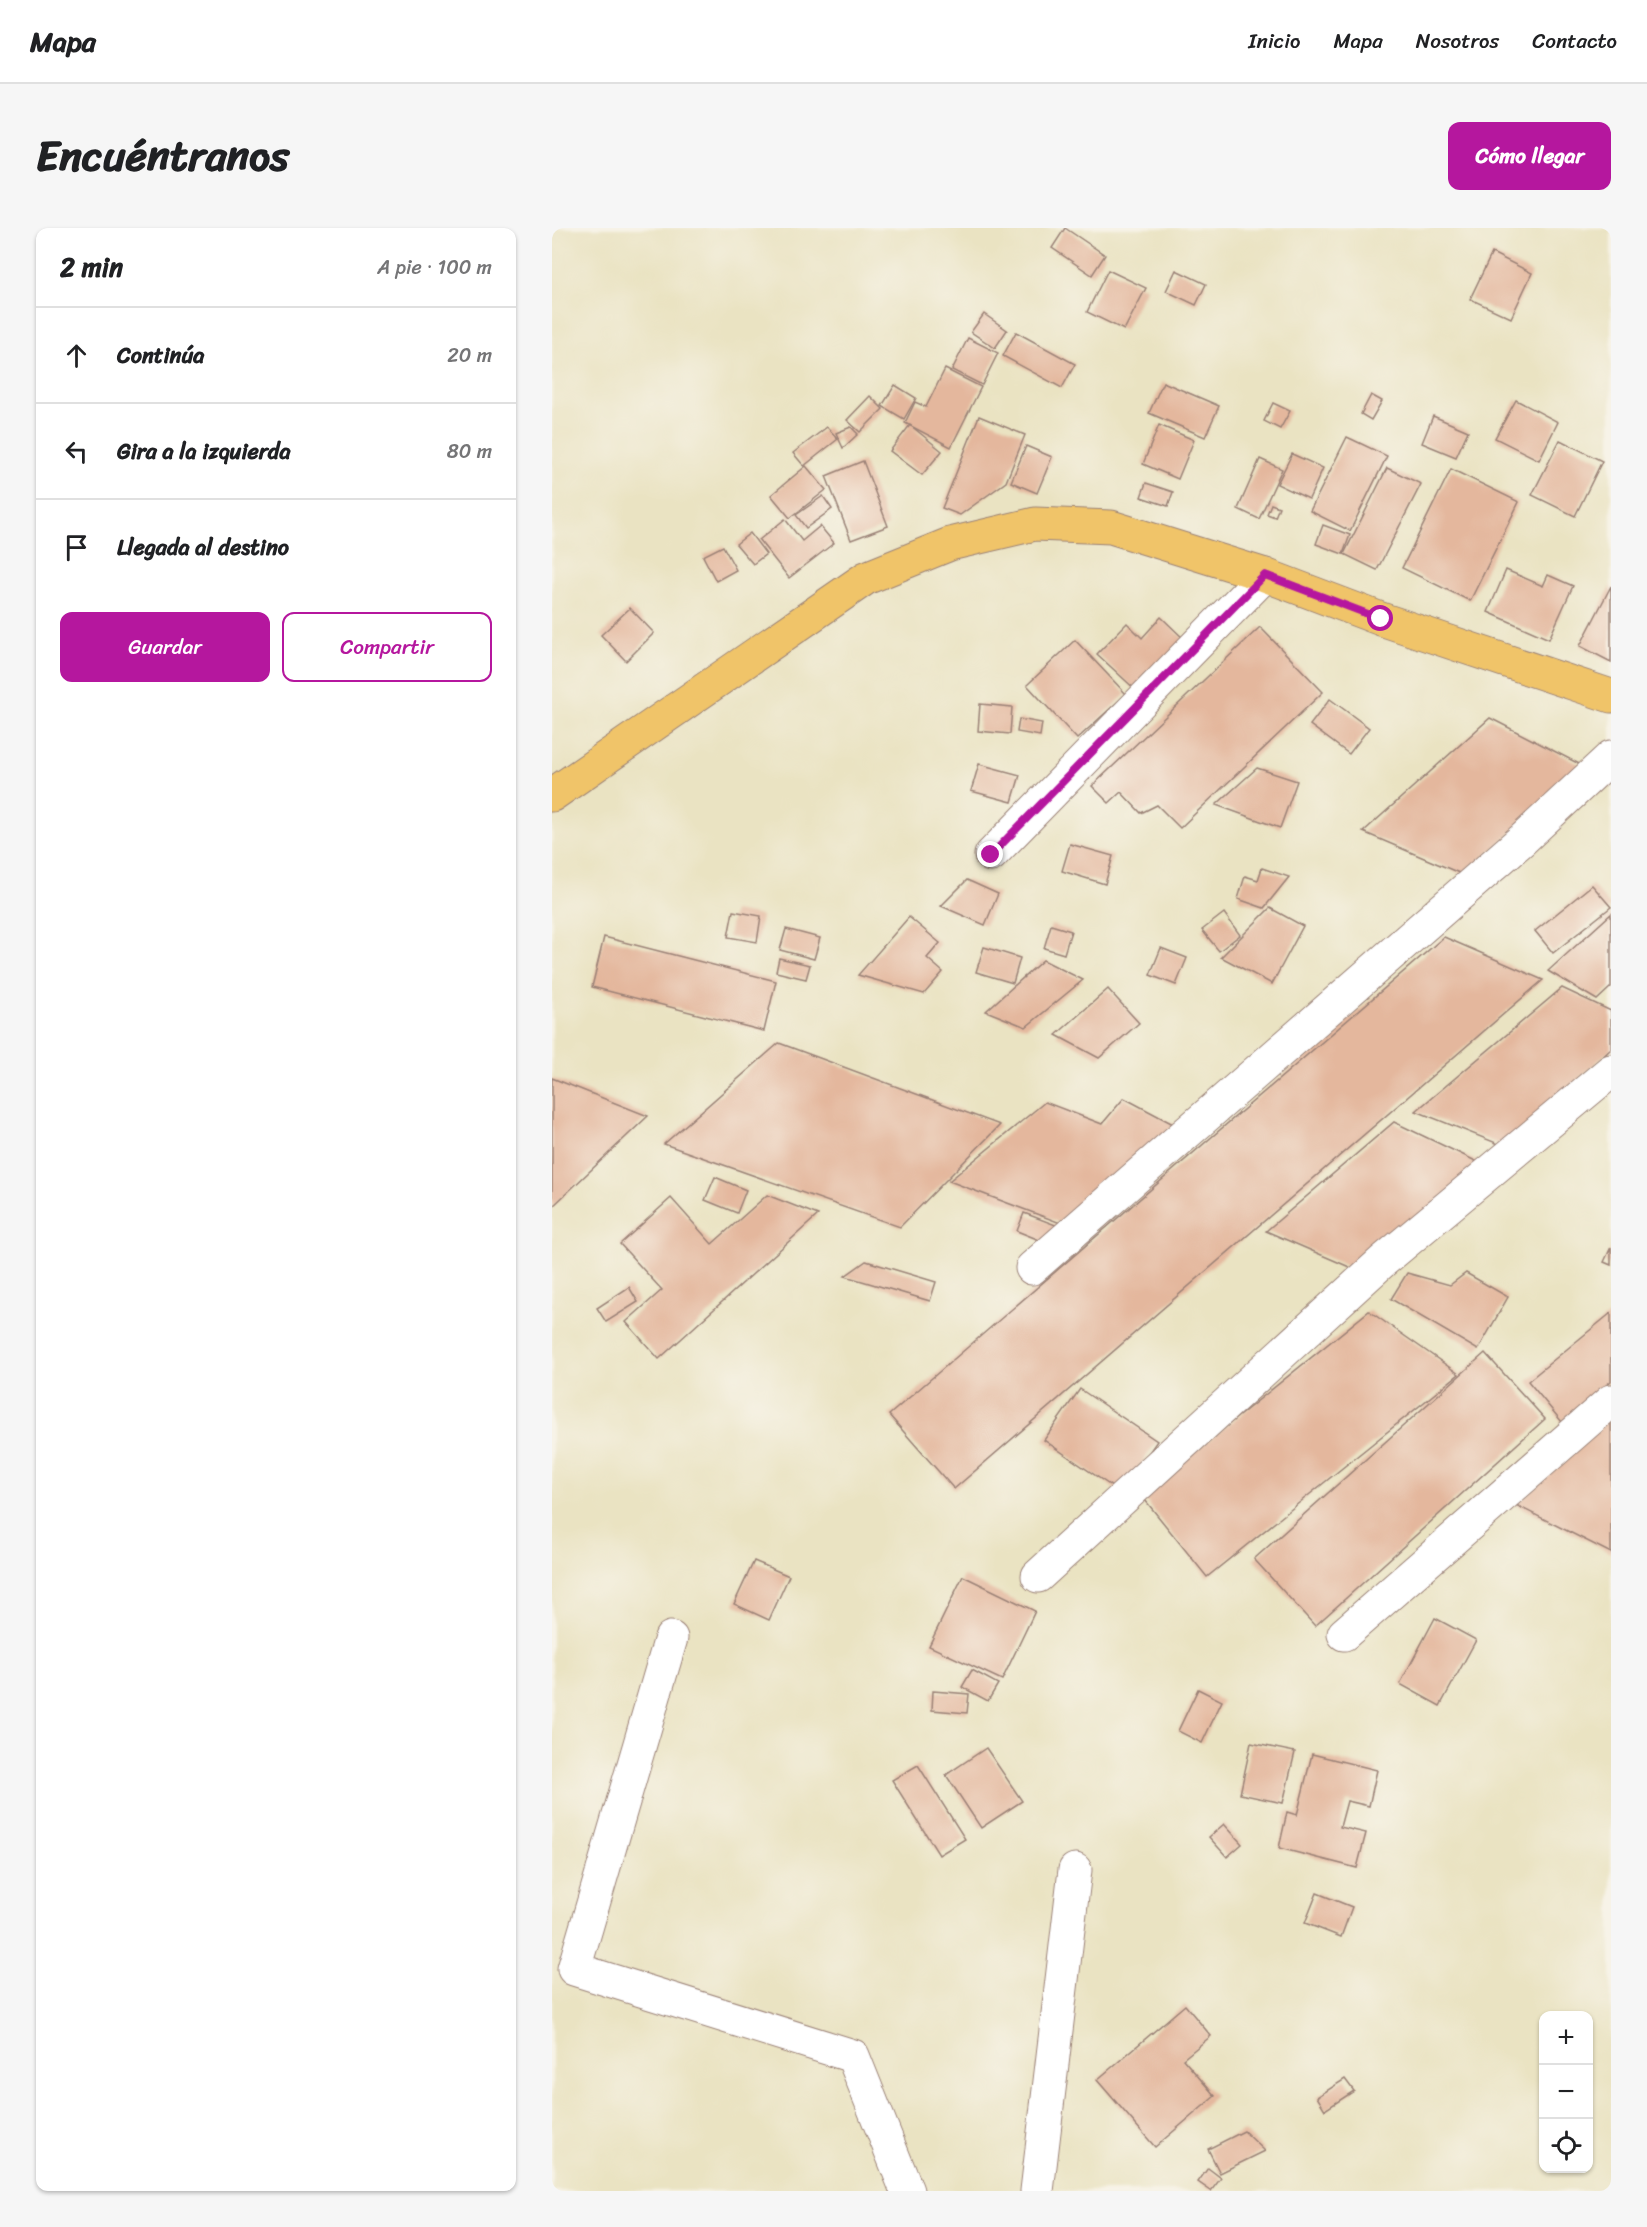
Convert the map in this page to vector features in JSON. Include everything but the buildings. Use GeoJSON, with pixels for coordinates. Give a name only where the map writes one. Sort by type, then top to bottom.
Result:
{"type":"FeatureCollection","features":[{"type":"Feature","properties":{"kind":"main road"},"geometry":{"type":"LineString","coordinates":[[552,795],[866,578],[950,543],[1035,524],[1112,527],[1265,575],[1381,619],[1611,696]]}},
{"type":"Feature","properties":{"kind":"street"},"geometry":{"type":"LineString","coordinates":[[991,855],[1265,575]]}},
{"type":"Feature","properties":{"kind":"street"},"geometry":{"type":"LineString","coordinates":[[1032,1268],[1522,840],[1611,757]]}},
{"type":"Feature","properties":{"kind":"street"},"geometry":{"type":"LineString","coordinates":[[1038,1576],[1383,1262],[1611,1071]]}},
{"type":"Feature","properties":{"kind":"street"},"geometry":{"type":"LineString","coordinates":[[1344,1634],[1611,1401]]}},
{"type":"Feature","properties":{"kind":"street"},"geometry":{"type":"LineString","coordinates":[[670,1638],[574,1969],[853,2056],[908,2191]]}},
{"type":"Feature","properties":{"kind":"street"},"geometry":{"type":"LineString","coordinates":[[1037,2191],[1075,1870]]}},
{"type":"Feature","properties":{"kind":"route"},"geometry":{"type":"LineString","coordinates":[[991,855],[1265,575],[1381,619]]}}]}
